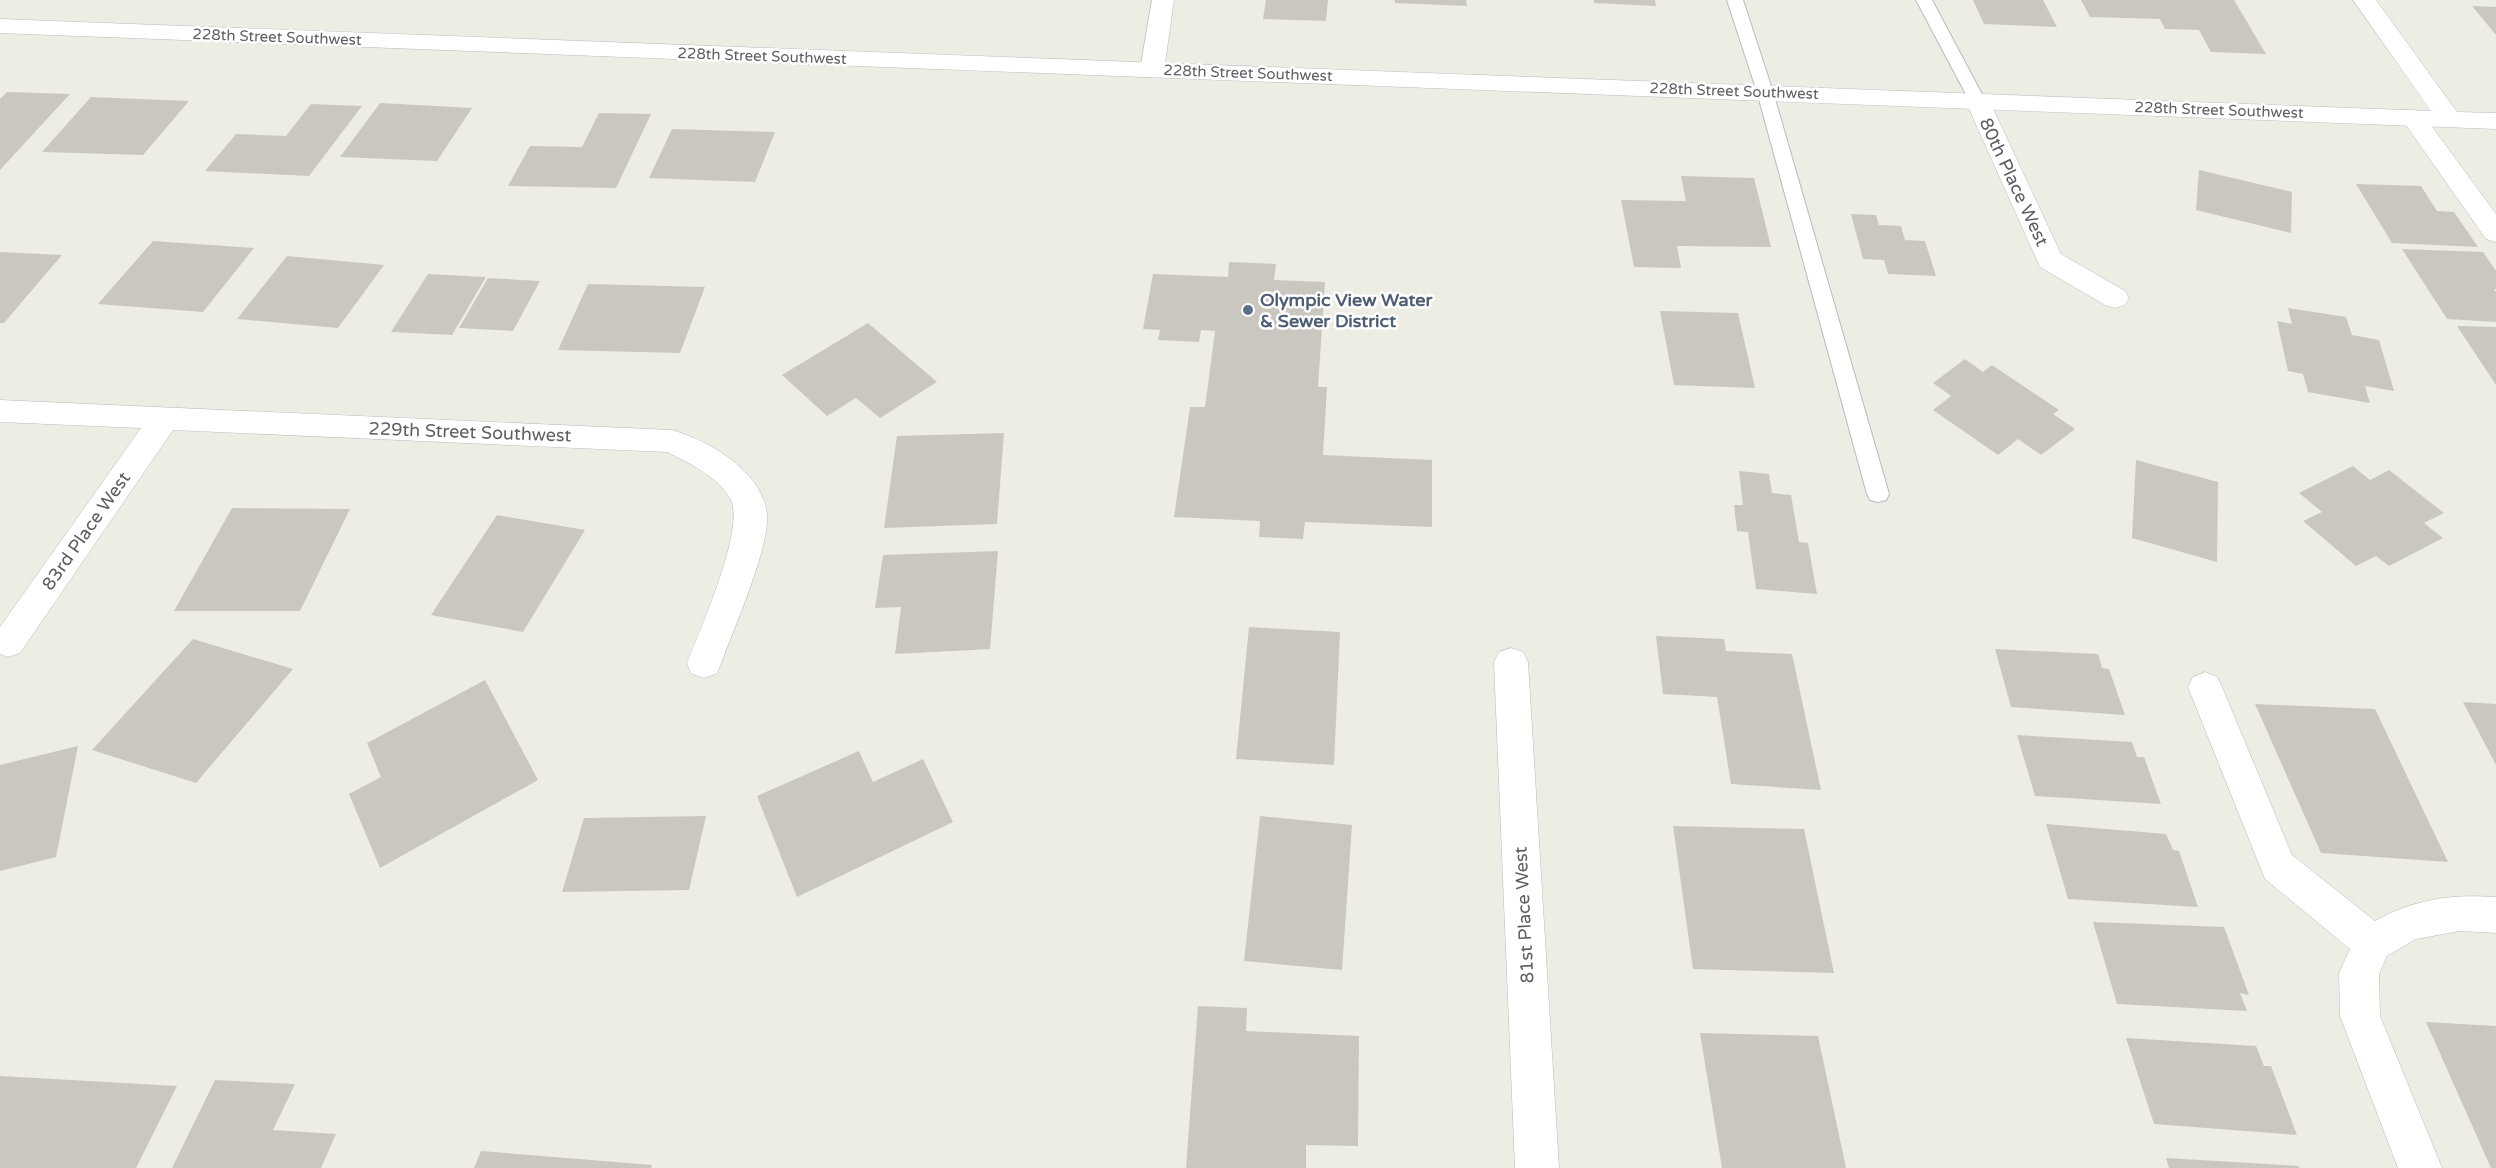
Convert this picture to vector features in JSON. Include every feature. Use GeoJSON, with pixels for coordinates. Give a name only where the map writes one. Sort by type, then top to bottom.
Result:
{"type":"FeatureCollection","features":[{"type":"Feature","properties":{"kind":"street"},"geometry":{"type":"LineString","coordinates":[[1152,70],[1163,0]]}},
{"type":"Feature","properties":{"kind":"street"},"geometry":{"type":"LineString","coordinates":[[2364,0],[2450,120]]}},
{"type":"Feature","properties":{"kind":"street","name":"228th Street Southwest"},"geometry":{"type":"LineString","coordinates":[[0,26],[2496,121]]}},
{"type":"Feature","properties":{"kind":"street","name":"80th Place West"},"geometry":{"type":"LineString","coordinates":[[1977,100],[2050,260],[2115,298]]}},
{"type":"Feature","properties":{"kind":"street"},"geometry":{"type":"LineString","coordinates":[[2413,118],[2496,233]]}},
{"type":"Feature","properties":{"kind":"street","name":"229th Street Southwest"},"geometry":{"type":"LineString","coordinates":[[0,411],[672,441],[713,461],[739,488],[751,514],[743,552],[704,664]]}},
{"type":"Feature","properties":{"kind":"street","name":"83rd Place West"},"geometry":{"type":"LineString","coordinates":[[8,643],[164,419]]}},
{"type":"Feature","properties":{"kind":"street","name":"81st Place West"},"geometry":{"type":"LineString","coordinates":[[1510,662],[1537,1168]]}},
{"type":"Feature","properties":{"kind":"street"},"geometry":{"type":"LineString","coordinates":[[2205,687],[2278,867],[2373,943]]}},
{"type":"Feature","properties":{"kind":"street"},"geometry":{"type":"LineString","coordinates":[[2420,1168],[2360,1016],[2359,973],[2373,943],[2410,922],[2460,913],[2496,915]]}},
{"type":"Feature","properties":{"kind":"lane"},"geometry":{"type":"LineString","coordinates":[[1735,0],[1765,92],[1878,494]]}},
{"type":"Feature","properties":{"kind":"lane"},"geometry":{"type":"LineString","coordinates":[[1924,0],[1977,100]]}},
{"type":"Feature","properties":{"kind":"building"},"geometry":{"type":"Polygon","coordinates":[[[1266,0],[1328,0],[1326,21],[1263,19],[1266,0]]]}},
{"type":"Feature","properties":{"kind":"building"},"geometry":{"type":"Polygon","coordinates":[[[1395,0],[1466,0],[1467,6],[1395,3],[1395,0]]]}},
{"type":"Feature","properties":{"kind":"building"},"geometry":{"type":"Polygon","coordinates":[[[1594,0],[1655,0],[1656,6],[1594,3],[1594,0]]]}},
{"type":"Feature","properties":{"kind":"building"},"geometry":{"type":"Polygon","coordinates":[[[1973,0],[2043,0],[2057,27],[1984,24],[1973,0]]]}},
{"type":"Feature","properties":{"kind":"building"},"geometry":{"type":"Polygon","coordinates":[[[2081,0],[2234,0],[2266,54],[2211,52],[2199,30],[2165,29],[2160,19],[2090,17],[2081,0]]]}},
{"type":"Feature","properties":{"kind":"building"},"geometry":{"type":"Polygon","coordinates":[[[2472,6],[2496,7],[2496,35],[2472,6]]]}},
{"type":"Feature","properties":{"kind":"building"},"geometry":{"type":"Polygon","coordinates":[[[7,92],[70,94],[0,170],[0,99],[7,92]]]}},
{"type":"Feature","properties":{"kind":"building"},"geometry":{"type":"Polygon","coordinates":[[[91,97],[189,101],[143,155],[42,152],[91,97]]]}},
{"type":"Feature","properties":{"kind":"building"},"geometry":{"type":"Polygon","coordinates":[[[380,103],[472,108],[437,161],[340,157],[380,103]]]}},
{"type":"Feature","properties":{"kind":"building"},"geometry":{"type":"Polygon","coordinates":[[[311,104],[362,106],[309,176],[205,171],[236,134],[286,136],[311,104]]]}},
{"type":"Feature","properties":{"kind":"building"},"geometry":{"type":"Polygon","coordinates":[[[599,113],[651,114],[616,188],[508,186],[530,146],[582,147],[599,113]]]}},
{"type":"Feature","properties":{"kind":"building"},"geometry":{"type":"Polygon","coordinates":[[[672,129],[775,132],[755,182],[649,178],[672,129]]]}},
{"type":"Feature","properties":{"kind":"building"},"geometry":{"type":"Polygon","coordinates":[[[2199,170],[2292,192],[2291,233],[2196,210],[2199,170]]]}},
{"type":"Feature","properties":{"kind":"building"},"geometry":{"type":"Polygon","coordinates":[[[1681,176],[1754,178],[1771,247],[1677,246],[1681,268],[1634,267],[1621,200],[1686,201],[1681,176]]]}},
{"type":"Feature","properties":{"kind":"building"},"geometry":{"type":"Polygon","coordinates":[[[2356,184],[2421,186],[2437,211],[2454,212],[2478,247],[2392,243],[2356,184]]]}},
{"type":"Feature","properties":{"kind":"building"},"geometry":{"type":"Polygon","coordinates":[[[1851,214],[1876,215],[1879,225],[1901,226],[1905,240],[1925,241],[1936,276],[1888,274],[1884,260],[1863,259],[1851,214]]]}},
{"type":"Feature","properties":{"kind":"building"},"geometry":{"type":"Polygon","coordinates":[[[153,241],[254,248],[203,312],[98,304],[153,241]]]}},
{"type":"Feature","properties":{"kind":"building"},"geometry":{"type":"Polygon","coordinates":[[[2402,249],[2483,252],[2496,271],[2496,289],[2494,289],[2496,292],[2496,322],[2447,319],[2402,249]]]}},
{"type":"Feature","properties":{"kind":"building"},"geometry":{"type":"Polygon","coordinates":[[[0,252],[62,255],[4,323],[0,323],[0,252]]]}},
{"type":"Feature","properties":{"kind":"building"},"geometry":{"type":"Polygon","coordinates":[[[287,256],[384,265],[338,328],[237,319],[287,256]]]}},
{"type":"Feature","properties":{"kind":"building"},"geometry":{"type":"Polygon","coordinates":[[[1229,262],[1276,264],[1274,280],[1325,282],[1318,387],[1327,387],[1323,455],[1432,460],[1432,527],[1305,522],[1303,539],[1259,537],[1260,521],[1174,517],[1190,407],[1205,407],[1215,331],[1201,330],[1199,342],[1158,340],[1160,330],[1143,329],[1153,274],[1228,277],[1229,262]]]}},
{"type":"Feature","properties":{"kind":"building"},"geometry":{"type":"Polygon","coordinates":[[[428,274],[486,277],[452,335],[391,332],[428,274]]]}},
{"type":"Feature","properties":{"kind":"building"},"geometry":{"type":"Polygon","coordinates":[[[488,278],[540,281],[513,331],[459,328],[488,278]]]}},
{"type":"Feature","properties":{"kind":"building"},"geometry":{"type":"Polygon","coordinates":[[[588,284],[705,287],[680,353],[558,350],[588,284]]]}},
{"type":"Feature","properties":{"kind":"building"},"geometry":{"type":"Polygon","coordinates":[[[2288,308],[2346,317],[2352,335],[2379,340],[2394,391],[2365,386],[2370,403],[2308,392],[2303,374],[2288,371],[2277,321],[2292,324],[2288,308]]]}},
{"type":"Feature","properties":{"kind":"building"},"geometry":{"type":"Polygon","coordinates":[[[1660,311],[1738,313],[1755,388],[1674,385],[1660,311]]]}},
{"type":"Feature","properties":{"kind":"building"},"geometry":{"type":"Polygon","coordinates":[[[868,323],[937,382],[880,418],[856,398],[827,416],[782,375],[868,323]]]}},
{"type":"Feature","properties":{"kind":"building"},"geometry":{"type":"Polygon","coordinates":[[[2457,326],[2496,327],[2496,385],[2457,326]]]}},
{"type":"Feature","properties":{"kind":"building"},"geometry":{"type":"Polygon","coordinates":[[[1965,359],[1983,372],[1992,365],[2059,410],[2053,414],[2075,429],[2041,455],[2018,439],[1998,455],[1933,410],[1951,396],[1933,383],[1965,359]]]}},
{"type":"Feature","properties":{"kind":"building"},"geometry":{"type":"Polygon","coordinates":[[[1004,433],[997,524],[884,528],[897,436],[1004,433]]]}},
{"type":"Feature","properties":{"kind":"building"},"geometry":{"type":"Polygon","coordinates":[[[2136,460],[2218,482],[2217,562],[2132,538],[2136,460]]]}},
{"type":"Feature","properties":{"kind":"building"},"geometry":{"type":"Polygon","coordinates":[[[2353,466],[2370,480],[2389,470],[2444,513],[2424,523],[2443,538],[2389,566],[2376,556],[2356,566],[2303,521],[2322,512],[2299,493],[2353,466]]]}},
{"type":"Feature","properties":{"kind":"building"},"geometry":{"type":"Polygon","coordinates":[[[1739,471],[1769,474],[1772,493],[1791,495],[1799,542],[1808,543],[1817,594],[1756,589],[1748,532],[1737,531],[1734,505],[1743,505],[1739,471]]]}},
{"type":"Feature","properties":{"kind":"building"},"geometry":{"type":"Polygon","coordinates":[[[232,508],[350,509],[300,611],[174,611],[232,508]]]}},
{"type":"Feature","properties":{"kind":"building"},"geometry":{"type":"Polygon","coordinates":[[[497,515],[585,530],[523,632],[431,615],[497,515]]]}},
{"type":"Feature","properties":{"kind":"building"},"geometry":{"type":"Polygon","coordinates":[[[998,551],[990,649],[895,654],[901,607],[875,608],[883,555],[998,551]]]}},
{"type":"Feature","properties":{"kind":"building"},"geometry":{"type":"Polygon","coordinates":[[[1249,627],[1340,632],[1334,765],[1236,759],[1249,627]]]}},
{"type":"Feature","properties":{"kind":"building"},"geometry":{"type":"Polygon","coordinates":[[[1656,636],[1724,639],[1726,651],[1792,654],[1821,790],[1731,784],[1717,697],[1663,694],[1656,636]]]}},
{"type":"Feature","properties":{"kind":"building"},"geometry":{"type":"Polygon","coordinates":[[[193,639],[293,669],[196,783],[92,750],[193,639]]]}},
{"type":"Feature","properties":{"kind":"building"},"geometry":{"type":"Polygon","coordinates":[[[1995,649],[2098,654],[2102,668],[2109,669],[2125,715],[2011,707],[1995,649]]]}},
{"type":"Feature","properties":{"kind":"building"},"geometry":{"type":"Polygon","coordinates":[[[485,680],[538,780],[380,868],[349,794],[381,777],[367,743],[485,680]]]}},
{"type":"Feature","properties":{"kind":"building"},"geometry":{"type":"Polygon","coordinates":[[[2463,702],[2496,704],[2496,765],[2463,702]]]}},
{"type":"Feature","properties":{"kind":"building"},"geometry":{"type":"Polygon","coordinates":[[[2255,704],[2375,709],[2448,862],[2321,853],[2255,704]]]}},
{"type":"Feature","properties":{"kind":"building"},"geometry":{"type":"Polygon","coordinates":[[[2017,735],[2132,742],[2137,757],[2144,757],[2161,804],[2035,796],[2017,735]]]}},
{"type":"Feature","properties":{"kind":"building"},"geometry":{"type":"Polygon","coordinates":[[[78,746],[56,857],[0,871],[0,765],[78,746]]]}},
{"type":"Feature","properties":{"kind":"building"},"geometry":{"type":"Polygon","coordinates":[[[859,751],[873,782],[923,759],[953,822],[797,897],[757,796],[859,751]]]}},
{"type":"Feature","properties":{"kind":"building"},"geometry":{"type":"Polygon","coordinates":[[[706,816],[689,890],[562,892],[584,818],[706,816]]]}},
{"type":"Feature","properties":{"kind":"building"},"geometry":{"type":"Polygon","coordinates":[[[1260,816],[1352,825],[1342,970],[1244,961],[1260,816]]]}},
{"type":"Feature","properties":{"kind":"building"},"geometry":{"type":"Polygon","coordinates":[[[2046,824],[2166,834],[2173,850],[2179,851],[2198,907],[2068,899],[2046,824]]]}},
{"type":"Feature","properties":{"kind":"building"},"geometry":{"type":"Polygon","coordinates":[[[1673,826],[1804,829],[1834,973],[1693,969],[1673,826]]]}},
{"type":"Feature","properties":{"kind":"building"},"geometry":{"type":"Polygon","coordinates":[[[2093,922],[2224,927],[2249,995],[2240,993],[2247,1011],[2117,1004],[2093,922]]]}},
{"type":"Feature","properties":{"kind":"building"},"geometry":{"type":"Polygon","coordinates":[[[1198,1006],[1247,1008],[1246,1031],[1359,1036],[1358,1146],[1306,1145],[1306,1168],[1186,1168],[1198,1006]]]}},
{"type":"Feature","properties":{"kind":"building"},"geometry":{"type":"Polygon","coordinates":[[[2426,1022],[2496,1026],[2496,1168],[2491,1168],[2426,1022]]]}},
{"type":"Feature","properties":{"kind":"building"},"geometry":{"type":"Polygon","coordinates":[[[1700,1033],[1818,1036],[1846,1168],[1722,1168],[1700,1033]]]}},
{"type":"Feature","properties":{"kind":"building"},"geometry":{"type":"Polygon","coordinates":[[[2126,1038],[2256,1046],[2264,1066],[2271,1066],[2297,1135],[2154,1124],[2126,1038]]]}},
{"type":"Feature","properties":{"kind":"building"},"geometry":{"type":"Polygon","coordinates":[[[0,1076],[177,1086],[136,1168],[0,1168],[0,1076]]]}},
{"type":"Feature","properties":{"kind":"building"},"geometry":{"type":"Polygon","coordinates":[[[215,1080],[295,1084],[273,1130],[336,1134],[321,1168],[172,1168],[215,1080]]]}},
{"type":"Feature","properties":{"kind":"building"},"geometry":{"type":"Polygon","coordinates":[[[481,1151],[652,1165],[651,1168],[474,1168],[481,1151]]]}},
{"type":"Feature","properties":{"kind":"building"},"geometry":{"type":"Polygon","coordinates":[[[2166,1158],[2299,1166],[2299,1168],[2169,1168],[2166,1158]]]}},
{"type":"Feature","properties":{"kind":"place","name":"Olympic View Water & Sewer District"},"geometry":{"type":"Point","coordinates":[1248,310]}}]}
